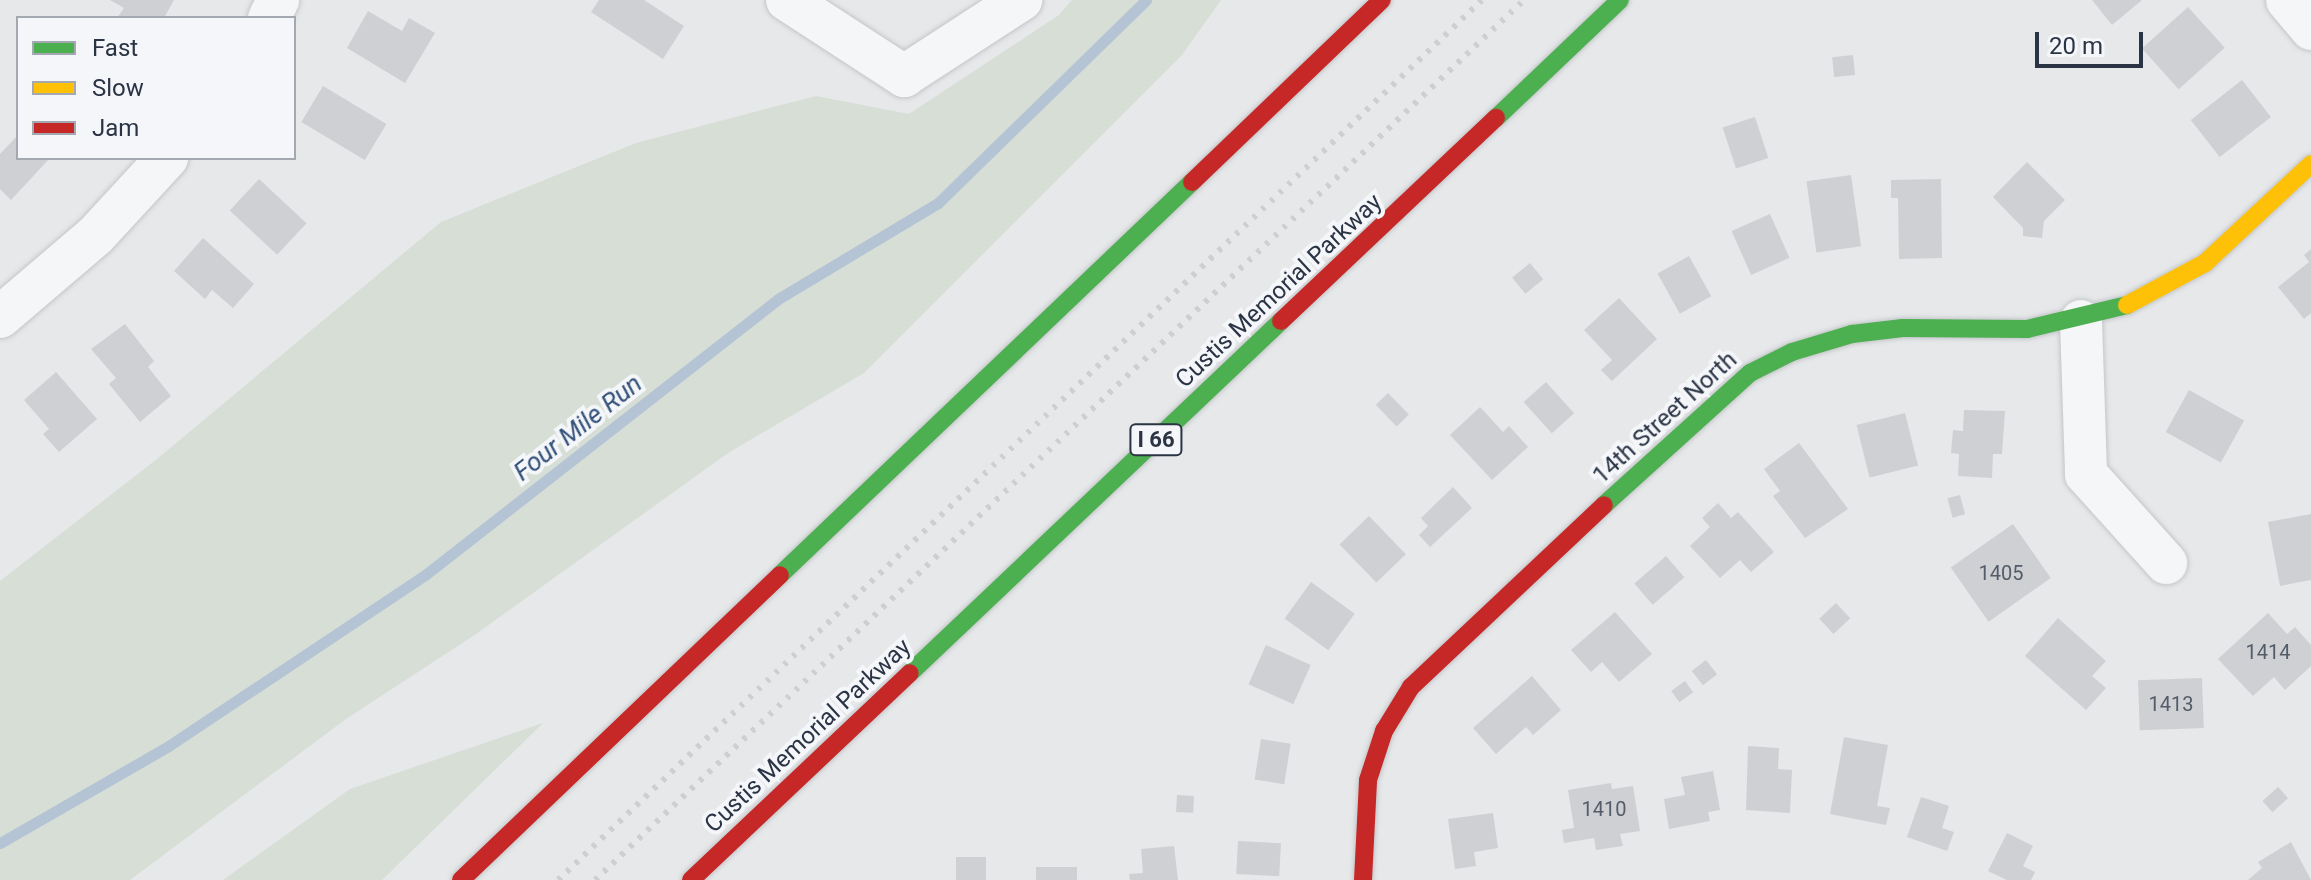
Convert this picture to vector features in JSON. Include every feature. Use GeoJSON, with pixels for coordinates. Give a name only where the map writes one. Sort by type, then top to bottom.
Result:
{"type":"FeatureCollection","features":[{"type":"Feature","properties":{"kind":"main road"},"geometry":{"type":"LineString","coordinates":[[461,880],[1382,0]]}},
{"type":"Feature","properties":{"kind":"main road","name":"Custis Memorial Parkway"},"geometry":{"type":"LineString","coordinates":[[691,880],[1620,0]]}},
{"type":"Feature","properties":{"kind":"main road","name":"14th Street North"},"geometry":{"type":"LineString","coordinates":[[1363,880],[1370,772],[1384,731],[1411,687],[1452,643],[1742,379],[1792,352],[1852,334],[1903,328],[2027,329],[2081,321],[2127,307],[2192,273],[2311,164]]}},
{"type":"Feature","properties":{"kind":"street"},"geometry":{"type":"LineString","coordinates":[[787,0],[904,76],[1021,0]]}},
{"type":"Feature","properties":{"kind":"street"},"geometry":{"type":"LineString","coordinates":[[2287,0],[2311,29]]}},
{"type":"Feature","properties":{"kind":"street"},"geometry":{"type":"LineString","coordinates":[[0,317],[96,235],[165,160]]}},
{"type":"Feature","properties":{"kind":"street"},"geometry":{"type":"LineString","coordinates":[[2081,321],[2086,474],[2166,563]]}},
{"type":"Feature","properties":{"kind":"shaded area"},"geometry":{"type":"Polygon","coordinates":[[[1072,0],[1221,0],[1182,55],[864,373],[728,453],[476,634],[346,719],[130,880],[0,880],[0,581],[157,459],[441,222],[636,143],[816,96],[909,114],[1059,15],[1072,0]]]}},
{"type":"Feature","properties":{"kind":"shaded area"},"geometry":{"type":"Polygon","coordinates":[[[543,723],[382,880],[223,880],[350,789],[543,723]]]}},
{"type":"Feature","properties":{"kind":"building"},"geometry":{"type":"Polygon","coordinates":[[[110,0],[174,0],[165,16],[118,16],[124,8],[110,0]]]}},
{"type":"Feature","properties":{"kind":"building"},"geometry":{"type":"Polygon","coordinates":[[[599,0],[644,0],[684,26],[663,59],[591,12],[599,0]]]}},
{"type":"Feature","properties":{"kind":"building"},"geometry":{"type":"Polygon","coordinates":[[[2092,0],[2142,0],[2112,25],[2092,0]]]}},
{"type":"Feature","properties":{"kind":"building"},"geometry":{"type":"Polygon","coordinates":[[[2188,7],[2225,48],[2179,89],[2142,48],[2188,7]]]}},
{"type":"Feature","properties":{"kind":"building"},"geometry":{"type":"Polygon","coordinates":[[[368,11],[402,31],[409,18],[435,33],[405,83],[347,48],[368,11]]]}},
{"type":"Feature","properties":{"kind":"building"},"geometry":{"type":"Polygon","coordinates":[[[1853,55],[1855,75],[1834,77],[1832,57],[1853,55]]]}},
{"type":"Feature","properties":{"kind":"building"},"geometry":{"type":"Polygon","coordinates":[[[2242,80],[2271,117],[2220,157],[2191,120],[2242,80]]]}},
{"type":"Feature","properties":{"kind":"building"},"geometry":{"type":"Polygon","coordinates":[[[323,86],[386,124],[365,160],[301,122],[323,86]]]}},
{"type":"Feature","properties":{"kind":"building"},"geometry":{"type":"Polygon","coordinates":[[[1755,117],[1768,158],[1736,168],[1723,128],[1755,117]]]}},
{"type":"Feature","properties":{"kind":"building"},"geometry":{"type":"Polygon","coordinates":[[[16,137],[16,160],[48,160],[11,200],[0,189],[0,154],[16,137]]]}},
{"type":"Feature","properties":{"kind":"building"},"geometry":{"type":"Polygon","coordinates":[[[2027,162],[2065,200],[2044,221],[2042,238],[2023,236],[2023,228],[1993,197],[2027,162]]]}},
{"type":"Feature","properties":{"kind":"building"},"geometry":{"type":"Polygon","coordinates":[[[1851,175],[1861,246],[1816,253],[1806,181],[1851,175]]]}},
{"type":"Feature","properties":{"kind":"building"},"geometry":{"type":"Polygon","coordinates":[[[259,179],[307,223],[277,255],[230,210],[259,179]]]}},
{"type":"Feature","properties":{"kind":"building"},"geometry":{"type":"Polygon","coordinates":[[[1941,179],[1942,258],[1899,259],[1898,198],[1891,198],[1891,180],[1941,179]]]}},
{"type":"Feature","properties":{"kind":"building"},"geometry":{"type":"Polygon","coordinates":[[[1770,214],[1790,258],[1751,275],[1732,231],[1770,214]]]}},
{"type":"Feature","properties":{"kind":"building"},"geometry":{"type":"Polygon","coordinates":[[[203,238],[254,284],[233,308],[212,290],[205,299],[174,271],[203,238]]]}},
{"type":"Feature","properties":{"kind":"building"},"geometry":{"type":"Polygon","coordinates":[[[2311,249],[2311,313],[2304,319],[2278,287],[2309,262],[2304,255],[2311,249]]]}},
{"type":"Feature","properties":{"kind":"building"},"geometry":{"type":"Polygon","coordinates":[[[1689,256],[1711,296],[1680,314],[1658,273],[1689,256]]]}},
{"type":"Feature","properties":{"kind":"building"},"geometry":{"type":"Polygon","coordinates":[[[1530,263],[1543,279],[1525,294],[1512,277],[1530,263]]]}},
{"type":"Feature","properties":{"kind":"building"},"geometry":{"type":"Polygon","coordinates":[[[1619,298],[1657,339],[1612,381],[1601,370],[1612,360],[1584,330],[1619,298]]]}},
{"type":"Feature","properties":{"kind":"building"},"geometry":{"type":"Polygon","coordinates":[[[125,324],[154,361],[148,367],[171,396],[140,422],[109,384],[116,378],[91,349],[125,324]]]}},
{"type":"Feature","properties":{"kind":"building"},"geometry":{"type":"Polygon","coordinates":[[[56,372],[97,419],[59,452],[43,434],[49,429],[24,400],[56,372]]]}},
{"type":"Feature","properties":{"kind":"building"},"geometry":{"type":"Polygon","coordinates":[[[1546,382],[1574,413],[1552,433],[1524,402],[1546,382]]]}},
{"type":"Feature","properties":{"kind":"building"},"geometry":{"type":"Polygon","coordinates":[[[2189,390],[2244,421],[2221,463],[2166,432],[2189,390]]]}},
{"type":"Feature","properties":{"kind":"building"},"geometry":{"type":"Polygon","coordinates":[[[1388,393],[1409,415],[1397,426],[1376,405],[1388,393]]]}},
{"type":"Feature","properties":{"kind":"building"},"geometry":{"type":"Polygon","coordinates":[[[1480,407],[1503,432],[1509,426],[1528,447],[1492,480],[1450,435],[1480,407]]]}},
{"type":"Feature","properties":{"kind":"building"},"geometry":{"type":"Polygon","coordinates":[[[1964,410],[2005,411],[2002,454],[1993,454],[1992,478],[1958,476],[1959,454],[1951,453],[1953,430],[1963,431],[1964,410]]]}},
{"type":"Feature","properties":{"kind":"building"},"geometry":{"type":"Polygon","coordinates":[[[1905,413],[1918,465],[1870,477],[1856,425],[1905,413]]]}},
{"type":"Feature","properties":{"kind":"building"},"geometry":{"type":"Polygon","coordinates":[[[1799,443],[1848,509],[1805,538],[1773,496],[1780,491],[1764,469],[1799,443]]]}},
{"type":"Feature","properties":{"kind":"building"},"geometry":{"type":"Polygon","coordinates":[[[1453,487],[1472,508],[1430,547],[1419,535],[1428,526],[1421,518],[1453,487]]]}},
{"type":"Feature","properties":{"kind":"building"},"geometry":{"type":"Polygon","coordinates":[[[1960,495],[1965,514],[1953,518],[1947,498],[1960,495]]]}},
{"type":"Feature","properties":{"kind":"building"},"geometry":{"type":"Polygon","coordinates":[[[1718,503],[1731,518],[1738,512],[1774,552],[1751,572],[1740,560],[1720,578],[1690,546],[1710,527],[1702,518],[1718,503]]]}},
{"type":"Feature","properties":{"kind":"building"},"geometry":{"type":"Polygon","coordinates":[[[2311,514],[2311,580],[2280,586],[2268,522],[2311,514]]]}},
{"type":"Feature","properties":{"kind":"building"},"geometry":{"type":"Polygon","coordinates":[[[1369,516],[1406,554],[1376,583],[1340,544],[1369,516]]]}},
{"type":"Feature","properties":{"kind":"building"},"geometry":{"type":"Polygon","coordinates":[[[2013,524],[2051,578],[1989,622],[1951,568],[2013,524]]]}},
{"type":"Feature","properties":{"kind":"building"},"geometry":{"type":"Polygon","coordinates":[[[1666,556],[1684,577],[1653,605],[1634,584],[1666,556]]]}},
{"type":"Feature","properties":{"kind":"building"},"geometry":{"type":"Polygon","coordinates":[[[1311,582],[1355,614],[1328,650],[1285,618],[1311,582]]]}},
{"type":"Feature","properties":{"kind":"building"},"geometry":{"type":"Polygon","coordinates":[[[1836,603],[1850,618],[1834,634],[1819,619],[1836,603]]]}},
{"type":"Feature","properties":{"kind":"building"},"geometry":{"type":"Polygon","coordinates":[[[1615,612],[1652,654],[1619,682],[1602,662],[1591,672],[1571,650],[1615,612]]]}},
{"type":"Feature","properties":{"kind":"building"},"geometry":{"type":"Polygon","coordinates":[[[2268,613],[2287,634],[2295,627],[2311,645],[2311,666],[2285,690],[2274,677],[2253,696],[2218,659],[2268,613]]]}},
{"type":"Feature","properties":{"kind":"building"},"geometry":{"type":"Polygon","coordinates":[[[2058,618],[2106,661],[2092,676],[2106,688],[2086,710],[2025,656],[2058,618]]]}},
{"type":"Feature","properties":{"kind":"building"},"geometry":{"type":"Polygon","coordinates":[[[1266,645],[1311,665],[1293,704],[1249,684],[1266,645]]]}},
{"type":"Feature","properties":{"kind":"building"},"geometry":{"type":"Polygon","coordinates":[[[1706,660],[1717,674],[1703,685],[1692,671],[1706,660]]]}},
{"type":"Feature","properties":{"kind":"building"},"geometry":{"type":"Polygon","coordinates":[[[1532,676],[1561,710],[1533,735],[1526,727],[1496,754],[1473,728],[1532,676]]]}},
{"type":"Feature","properties":{"kind":"building"},"geometry":{"type":"Polygon","coordinates":[[[2202,678],[2204,728],[2140,730],[2138,680],[2202,678]]]}},
{"type":"Feature","properties":{"kind":"building"},"geometry":{"type":"Polygon","coordinates":[[[1685,681],[1693,692],[1679,702],[1671,691],[1685,681]]]}},
{"type":"Feature","properties":{"kind":"building"},"geometry":{"type":"Polygon","coordinates":[[[1844,737],[1888,745],[1877,806],[1890,808],[1886,825],[1830,814],[1844,737]]]}},
{"type":"Feature","properties":{"kind":"building"},"geometry":{"type":"Polygon","coordinates":[[[1261,739],[1291,744],[1284,784],[1255,779],[1261,739]]]}},
{"type":"Feature","properties":{"kind":"building"},"geometry":{"type":"Polygon","coordinates":[[[1748,746],[1779,748],[1778,769],[1792,770],[1790,813],[1746,810],[1748,746]]]}},
{"type":"Feature","properties":{"kind":"building"},"geometry":{"type":"Polygon","coordinates":[[[1713,771],[1720,810],[1708,812],[1710,821],[1669,829],[1664,799],[1685,795],[1681,777],[1713,771]]]}},
{"type":"Feature","properties":{"kind":"building"},"geometry":{"type":"Polygon","coordinates":[[[1611,783],[1612,789],[1633,786],[1640,831],[1620,834],[1623,846],[1596,850],[1594,838],[1564,843],[1562,830],[1574,828],[1568,790],[1611,783]]]}},
{"type":"Feature","properties":{"kind":"building"},"geometry":{"type":"Polygon","coordinates":[[[2278,787],[2288,798],[2272,812],[2262,801],[2278,787]]]}},
{"type":"Feature","properties":{"kind":"building"},"geometry":{"type":"Polygon","coordinates":[[[1177,795],[1194,796],[1193,813],[1176,812],[1177,795]]]}},
{"type":"Feature","properties":{"kind":"building"},"geometry":{"type":"Polygon","coordinates":[[[1921,797],[1949,806],[1942,828],[1954,832],[1947,851],[1907,837],[1921,797]]]}},
{"type":"Feature","properties":{"kind":"building"},"geometry":{"type":"Polygon","coordinates":[[[1493,813],[1498,848],[1474,852],[1476,866],[1455,869],[1448,819],[1493,813]]]}},
{"type":"Feature","properties":{"kind":"building"},"geometry":{"type":"Polygon","coordinates":[[[2007,833],[2033,846],[2023,866],[2035,872],[2031,880],[2007,880],[1988,871],[2007,833]]]}},
{"type":"Feature","properties":{"kind":"building"},"geometry":{"type":"Polygon","coordinates":[[[1238,841],[1281,843],[1279,876],[1236,874],[1238,841]]]}},
{"type":"Feature","properties":{"kind":"building"},"geometry":{"type":"Polygon","coordinates":[[[2291,842],[2311,880],[2248,880],[2262,868],[2258,862],[2291,842]]]}},
{"type":"Feature","properties":{"kind":"building"},"geometry":{"type":"Polygon","coordinates":[[[1174,846],[1178,880],[1130,880],[1129,874],[1143,873],[1141,849],[1174,846]]]}},
{"type":"Feature","properties":{"kind":"building"},"geometry":{"type":"Polygon","coordinates":[[[956,857],[986,857],[986,880],[956,880],[956,857]]]}},
{"type":"Feature","properties":{"kind":"building"},"geometry":{"type":"Polygon","coordinates":[[[1036,867],[1077,867],[1077,880],[1036,880],[1036,867]]]}},
{"type":"Feature","properties":{"kind":"waterway","name":"Four Mile Run"},"geometry":{"type":"LineString","coordinates":[[0,843],[167,747],[425,575],[778,299],[938,203],[1146,0]]}},
{"type":"Feature","properties":{"kind":"railway"},"geometry":{"type":"LineString","coordinates":[[558,880],[1482,0]]}},
{"type":"Feature","properties":{"kind":"railway"},"geometry":{"type":"LineString","coordinates":[[595,880],[1524,0]]}},
{"type":"Feature","properties":{"kind":"traffic: fast"},"geometry":{"type":"LineString","coordinates":[[1496,118],[1620,0]]}},
{"type":"Feature","properties":{"kind":"traffic: fast"},"geometry":{"type":"LineString","coordinates":[[780,575],[1192,182]]}},
{"type":"Feature","properties":{"kind":"traffic: fast"},"geometry":{"type":"LineString","coordinates":[[1604,505],[1750,373],[1792,352],[1852,334],[1903,328],[2027,329],[2127,305]]}},
{"type":"Feature","properties":{"kind":"traffic: fast"},"geometry":{"type":"LineString","coordinates":[[910,673],[1281,321]]}},
{"type":"Feature","properties":{"kind":"traffic: slow"},"geometry":{"type":"LineString","coordinates":[[2127,305],[2205,263],[2311,164]]}},
{"type":"Feature","properties":{"kind":"traffic: jam"},"geometry":{"type":"LineString","coordinates":[[1192,182],[1382,0]]}},
{"type":"Feature","properties":{"kind":"traffic: jam"},"geometry":{"type":"LineString","coordinates":[[1281,321],[1496,118]]}},
{"type":"Feature","properties":{"kind":"traffic: jam"},"geometry":{"type":"LineString","coordinates":[[1363,880],[1368,780],[1384,731],[1411,687],[1604,505]]}},
{"type":"Feature","properties":{"kind":"traffic: jam"},"geometry":{"type":"LineString","coordinates":[[461,880],[780,575]]}},
{"type":"Feature","properties":{"kind":"traffic: jam"},"geometry":{"type":"LineString","coordinates":[[691,880],[910,673]]}}]}
